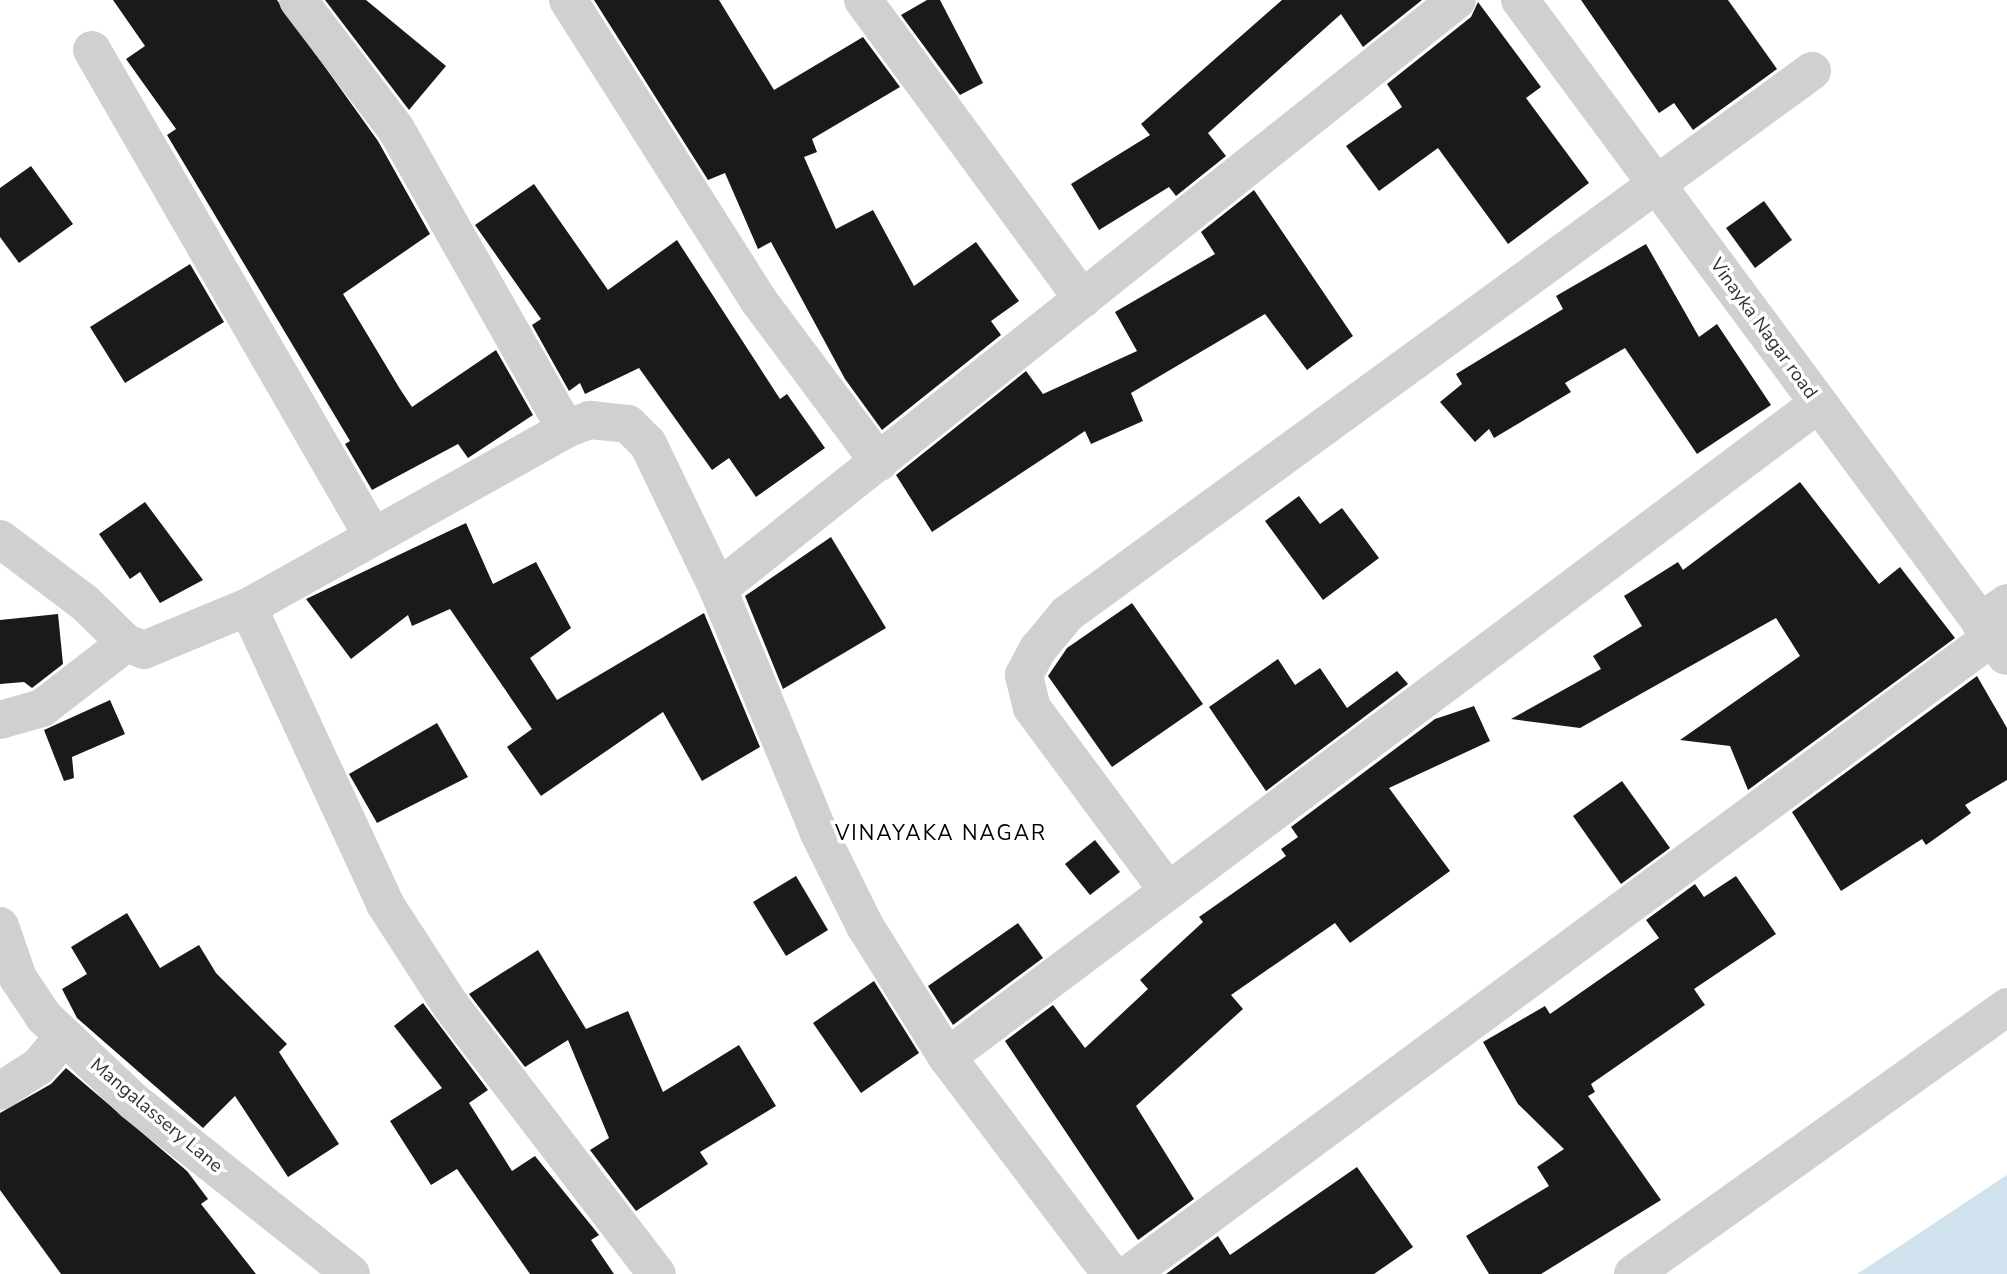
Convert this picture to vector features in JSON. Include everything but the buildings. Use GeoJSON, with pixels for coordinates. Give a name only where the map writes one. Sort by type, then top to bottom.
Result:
{"type":"FeatureCollection","features":[{"type":"Feature","properties":{"kind":"street"},"geometry":{"type":"LineString","coordinates":[[298,0],[396,130],[566,429]]}},
{"type":"Feature","properties":{"kind":"street"},"geometry":{"type":"LineString","coordinates":[[568,0],[759,301],[879,462]]}},
{"type":"Feature","properties":{"kind":"street"},"geometry":{"type":"LineString","coordinates":[[863,0],[1083,299]]}},
{"type":"Feature","properties":{"kind":"street"},"geometry":{"type":"LineString","coordinates":[[718,589],[1457,0]]}},
{"type":"Feature","properties":{"kind":"street","name":"Vinayka Nagar road"},"geometry":{"type":"LineString","coordinates":[[1520,0],[1818,404],[1996,630]]}},
{"type":"Feature","properties":{"kind":"street"},"geometry":{"type":"LineString","coordinates":[[92,50],[372,535]]}},
{"type":"Feature","properties":{"kind":"street"},"geometry":{"type":"LineString","coordinates":[[1168,891],[1032,708],[1024,675],[1038,649],[1067,614],[1812,71]]}},
{"type":"Feature","properties":{"kind":"street"},"geometry":{"type":"LineString","coordinates":[[947,1057],[1818,404]]}},
{"type":"Feature","properties":{"kind":"street"},"geometry":{"type":"LineString","coordinates":[[0,539],[85,603],[126,643],[144,650],[248,607],[372,535],[566,429],[590,421],[628,424],[648,444],[718,589],[824,843],[864,926],[947,1057],[1111,1274]]}},
{"type":"Feature","properties":{"kind":"street"},"geometry":{"type":"LineString","coordinates":[[248,607],[385,904],[451,1006],[657,1274]]}},
{"type":"Feature","properties":{"kind":"street"},"geometry":{"type":"LineString","coordinates":[[1129,1274],[1996,630]]}},
{"type":"Feature","properties":{"kind":"street"},"geometry":{"type":"LineString","coordinates":[[0,720],[42,708],[126,643]]}},
{"type":"Feature","properties":{"kind":"street","name":"Mangalassery Lane"},"geometry":{"type":"LineString","coordinates":[[0,926],[18,978],[64,1036],[133,1101],[351,1274]]}},
{"type":"Feature","properties":{"kind":"street"},"geometry":{"type":"LineString","coordinates":[[1633,1274],[2007,1007]]}},
{"type":"Feature","properties":{"kind":"street"},"geometry":{"type":"LineString","coordinates":[[0,1091],[40,1066],[64,1036]]}},
{"type":"Feature","properties":{"kind":"water"},"geometry":{"type":"Polygon","coordinates":[[[2007,1175],[2007,1274],[1857,1274],[1912,1238],[2007,1175]]]}},
{"type":"Feature","properties":{"kind":"district","name":"VINAYAKA NAGAR"},"geometry":{"type":"Point","coordinates":[941,833]}}]}
